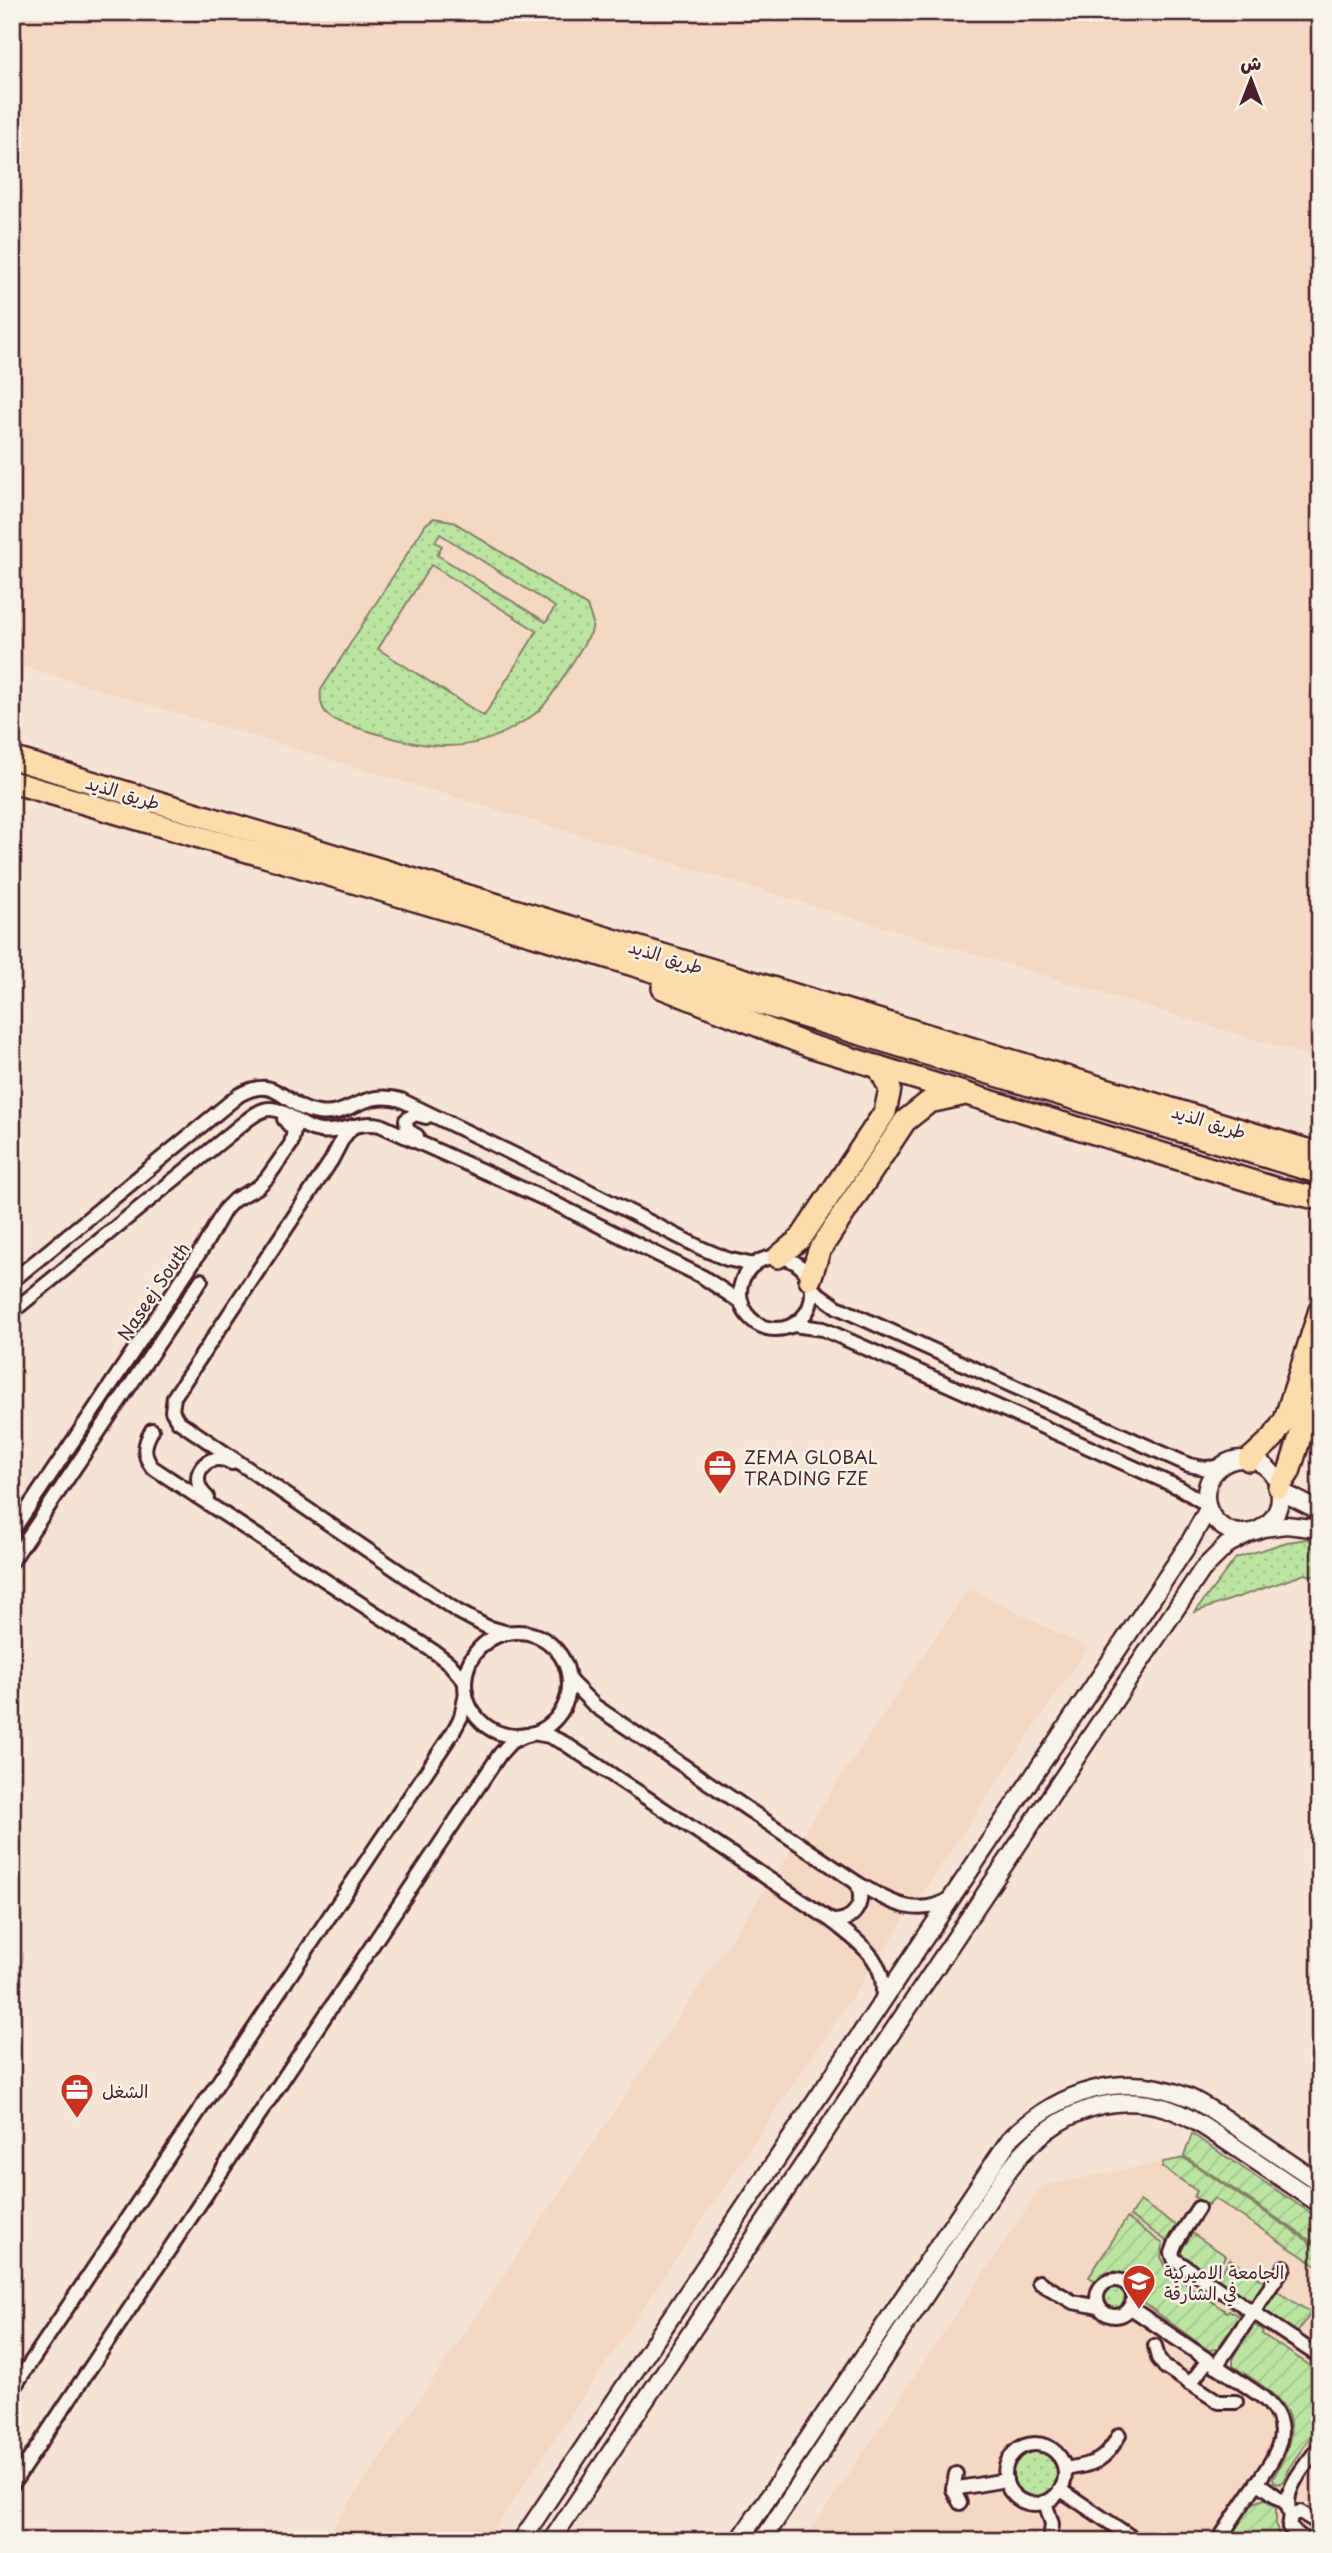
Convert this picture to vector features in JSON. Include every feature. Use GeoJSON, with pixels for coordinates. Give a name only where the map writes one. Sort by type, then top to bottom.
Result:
{"type":"FeatureCollection","features":[{"type":"Feature","properties":{"kind":"highway","name":"طريق الذيد"},"geometry":{"type":"LineString","coordinates":[[12,758],[1318,1158]]}},
{"type":"Feature","properties":{"kind":"highway","name":"طريق الذيد"},"geometry":{"type":"LineString","coordinates":[[12,782],[541,937],[1318,1158]]}},
{"type":"Feature","properties":{"kind":"highway"},"geometry":{"type":"LineString","coordinates":[[541,937],[553,951],[561,955],[681,994],[788,1038],[1277,1189],[1301,1198],[1320,1212]]}},
{"type":"Feature","properties":{"kind":"highway"},"geometry":{"type":"LineString","coordinates":[[778,1257],[801,1238],[885,1112],[890,1089],[879,1067]]}},
{"type":"Feature","properties":{"kind":"highway"},"geometry":{"type":"LineString","coordinates":[[811,1284],[818,1251],[905,1121],[929,1102],[968,1094]]}},
{"type":"Feature","properties":{"kind":"highway"},"geometry":{"type":"LineString","coordinates":[[1277,1189],[1320,1199]]}},
{"type":"Feature","properties":{"kind":"highway"},"geometry":{"type":"LineString","coordinates":[[1249,1460],[1273,1438],[1285,1420],[1320,1310]]}},
{"type":"Feature","properties":{"kind":"highway"},"geometry":{"type":"LineString","coordinates":[[1280,1489],[1289,1472],[1320,1373]]}},
{"type":"Feature","properties":{"kind":"street"},"geometry":{"type":"LineString","coordinates":[[12,1281],[239,1095],[252,1088],[262,1087],[312,1112],[326,1114],[370,1098],[389,1097],[407,1102],[701,1248],[727,1259],[754,1265]]}},
{"type":"Feature","properties":{"kind":"street"},"geometry":{"type":"LineString","coordinates":[[12,1312],[260,1111],[279,1111],[307,1128],[321,1132],[366,1123],[380,1125],[554,1203],[703,1277],[742,1303],[751,1319],[765,1327],[779,1329],[808,1325],[823,1329],[1180,1488],[1207,1507],[1221,1527],[1234,1533],[1297,1525],[1320,1529]]}},
{"type":"Feature","properties":{"kind":"street"},"geometry":{"type":"LineString","coordinates":[[438,1151],[428,1141],[409,1132],[405,1125],[406,1120],[417,1114],[439,1123],[453,1125]]}},
{"type":"Feature","properties":{"kind":"street","name":"Naseej South"},"geometry":{"type":"LineString","coordinates":[[12,1532],[204,1246],[225,1209],[262,1183],[294,1138],[291,1125],[276,1115],[260,1116],[241,1125]]}},
{"type":"Feature","properties":{"kind":"street"},"geometry":{"type":"LineString","coordinates":[[209,1120],[220,1125],[223,1140]]}},
{"type":"Feature","properties":{"kind":"street"},"geometry":{"type":"LineString","coordinates":[[355,1125],[343,1138],[331,1161],[172,1401],[172,1411],[178,1421],[467,1618],[508,1633]]}},
{"type":"Feature","properties":{"kind":"street"},"geometry":{"type":"LineString","coordinates":[[551,2541],[1202,1570],[1227,1545],[1256,1531],[1275,1516],[1279,1508],[1280,1489],[1266,1467],[1249,1460],[1234,1460],[1220,1467],[1189,1465],[837,1307],[811,1284],[800,1266],[793,1261],[778,1257],[754,1265],[742,1282],[742,1303]]}},
{"type":"Feature","properties":{"kind":"street"},"geometry":{"type":"LineString","coordinates":[[12,1561],[201,1280]]}},
{"type":"Feature","properties":{"kind":"street"},"geometry":{"type":"LineString","coordinates":[[793,1325],[806,1314],[810,1306],[811,1284]]}},
{"type":"Feature","properties":{"kind":"street"},"geometry":{"type":"LineString","coordinates":[[152,1430],[144,1449],[150,1464],[443,1657],[465,1688],[475,1714],[492,1730],[503,1734],[549,1736],[564,1743],[832,1922],[868,1950],[875,1959],[883,1980],[881,2003]]}},
{"type":"Feature","properties":{"kind":"street"},"geometry":{"type":"LineString","coordinates":[[225,1514],[200,1491],[197,1476],[201,1467],[208,1461],[223,1459],[244,1471],[256,1474]]}},
{"type":"Feature","properties":{"kind":"street"},"geometry":{"type":"LineString","coordinates":[[521,2541],[1188,1545],[1207,1507],[1208,1484],[1220,1467]]}},
{"type":"Feature","properties":{"kind":"street"},"geometry":{"type":"LineString","coordinates":[[1280,1489],[1320,1511]]}},
{"type":"Feature","properties":{"kind":"street"},"geometry":{"type":"LineString","coordinates":[[12,2390],[453,1732],[461,1717],[469,1663],[481,1646],[508,1633],[525,1633],[546,1641],[561,1656],[569,1680],[567,1699],[557,1716],[551,1723],[512,1742],[500,1754],[12,2485]]}},
{"type":"Feature","properties":{"kind":"street"},"geometry":{"type":"LineString","coordinates":[[569,1680],[595,1706],[857,1883],[895,1904],[914,1909],[934,1907],[951,1898]]}},
{"type":"Feature","properties":{"kind":"street"},"geometry":{"type":"LineString","coordinates":[[832,1922],[845,1920],[855,1913],[860,1902],[857,1883]]}},
{"type":"Feature","properties":{"kind":"street"},"geometry":{"type":"LineString","coordinates":[[740,2541],[1010,2139],[1030,2120],[1054,2104],[1079,2093],[1107,2087],[1135,2085],[1163,2090],[1190,2099],[1215,2112],[1320,2182]]}},
{"type":"Feature","properties":{"kind":"street"},"geometry":{"type":"LineString","coordinates":[[762,2541],[1015,2162],[1037,2136],[1056,2123],[1076,2113],[1110,2105],[1143,2104],[1166,2108],[1207,2128],[1320,2204]]}},
{"type":"Feature","properties":{"kind":"street"},"geometry":{"type":"LineString","coordinates":[[1198,2208],[1176,2242],[1172,2253],[1174,2259],[1320,2357]]}},
{"type":"Feature","properties":{"kind":"street"},"geometry":{"type":"LineString","coordinates":[[1190,2384],[1212,2363],[1253,2312],[1284,2267]]}},
{"type":"Feature","properties":{"kind":"street"},"geometry":{"type":"LineString","coordinates":[[1039,2282],[1077,2304],[1099,2307],[1107,2314],[1117,2316],[1131,2308],[1134,2296],[1132,2290],[1117,2280],[1105,2283],[1097,2297],[1099,2307]]}},
{"type":"Feature","properties":{"kind":"street"},"geometry":{"type":"LineString","coordinates":[[1131,2308],[1269,2403],[1279,2421],[1280,2442],[1277,2452],[1218,2541]]}},
{"type":"Feature","properties":{"kind":"street"},"geometry":{"type":"LineString","coordinates":[[1155,2346],[1165,2367],[1219,2402],[1236,2402]]}},
{"type":"Feature","properties":{"kind":"street"},"geometry":{"type":"LineString","coordinates":[[1065,2469],[1099,2460],[1110,2452],[1119,2435]]}},
{"type":"Feature","properties":{"kind":"street"},"geometry":{"type":"LineString","coordinates":[[1027,2445],[1051,2448],[1063,2461],[1065,2469],[1061,2490],[1045,2502],[1036,2504],[1020,2500],[1009,2488],[1006,2480],[1008,2462],[1012,2455],[1027,2445]]}},
{"type":"Feature","properties":{"kind":"street"},"geometry":{"type":"LineString","coordinates":[[1306,2541],[1289,2527],[1289,2493],[1320,2446]]}},
{"type":"Feature","properties":{"kind":"street"},"geometry":{"type":"LineString","coordinates":[[956,2474],[953,2489],[960,2503]]}},
{"type":"Feature","properties":{"kind":"street"},"geometry":{"type":"LineString","coordinates":[[953,2489],[1006,2480]]}},
{"type":"Feature","properties":{"kind":"street"},"geometry":{"type":"LineString","coordinates":[[1257,2483],[1289,2509],[1320,2524]]}},
{"type":"Feature","properties":{"kind":"street"},"geometry":{"type":"LineString","coordinates":[[1061,2490],[1137,2541]]}},
{"type":"Feature","properties":{"kind":"street"},"geometry":{"type":"LineString","coordinates":[[763,2506],[769,2501],[775,2503],[775,2522]]}},
{"type":"Feature","properties":{"kind":"street"},"geometry":{"type":"LineString","coordinates":[[1045,2502],[1052,2525],[1050,2541]]}},
{"type":"Feature","properties":{"kind":"shaded area"},"geometry":{"type":"Polygon","coordinates":[[[12,12],[1320,12],[1320,1059],[12,663],[12,12]]]}},
{"type":"Feature","properties":{"kind":"shaded area"},"geometry":{"type":"Polygon","coordinates":[[[969,1588],[1087,1648],[486,2541],[324,2541],[969,1588]]]}},
{"type":"Feature","properties":{"kind":"shaded area","name":"الجامعة الاميركية في الشارقة"},"geometry":{"type":"Polygon","coordinates":[[[1184,2158],[1320,2249],[1320,2541],[804,2541],[1042,2186],[1184,2158]]]}},
{"type":"Feature","properties":{"kind":"green space"},"geometry":{"type":"Polygon","coordinates":[[[434,518],[452,521],[587,606],[593,623],[591,633],[541,709],[530,718],[492,738],[470,744],[427,745],[383,735],[334,720],[326,713],[321,700],[321,690],[426,524],[434,518]],[[440,534],[435,542],[442,546],[437,555],[546,622],[555,607],[440,534]],[[431,565],[378,649],[484,716],[537,631],[431,565]]]}},
{"type":"Feature","properties":{"kind":"green space"},"geometry":{"type":"Polygon","coordinates":[[[1308,1539],[1320,1541],[1320,1578],[1305,1574],[1195,1612],[1236,1558],[1287,1542],[1308,1539]]]}},
{"type":"Feature","properties":{"kind":"green space"},"geometry":{"type":"Polygon","coordinates":[[[1192,2134],[1320,2219],[1320,2247],[1184,2156],[1192,2134]]]}},
{"type":"Feature","properties":{"kind":"green space"},"geometry":{"type":"Polygon","coordinates":[[[1184,2158],[1320,2249],[1320,2268],[1214,2198],[1208,2205],[1194,2197],[1197,2191],[1162,2167],[1163,2162],[1184,2158]]]}},
{"type":"Feature","properties":{"kind":"green space"},"geometry":{"type":"Polygon","coordinates":[[[1140,2201],[1177,2226],[1167,2241],[1130,2216],[1140,2201]]]}},
{"type":"Feature","properties":{"kind":"green space"},"geometry":{"type":"Polygon","coordinates":[[[1127,2218],[1163,2244],[1161,2257],[1169,2272],[1227,2312],[1229,2310],[1240,2316],[1217,2349],[1208,2350],[1145,2304],[1140,2288],[1129,2275],[1114,2271],[1101,2274],[1096,2281],[1089,2277],[1127,2218]]]}},
{"type":"Feature","properties":{"kind":"green space"},"geometry":{"type":"Polygon","coordinates":[[[1192,2233],[1226,2256],[1212,2276],[1179,2254],[1192,2233]]]}},
{"type":"Feature","properties":{"kind":"green space"},"geometry":{"type":"Polygon","coordinates":[[[1230,2259],[1265,2282],[1251,2302],[1217,2279],[1230,2259]]]}},
{"type":"Feature","properties":{"kind":"green space"},"geometry":{"type":"Polygon","coordinates":[[[1115,2284],[1125,2288],[1129,2298],[1125,2308],[1115,2312],[1105,2308],[1101,2298],[1105,2288],[1115,2284]]]}},
{"type":"Feature","properties":{"kind":"green space"},"geometry":{"type":"Polygon","coordinates":[[[1277,2291],[1311,2313],[1297,2333],[1264,2311],[1277,2291]]]}},
{"type":"Feature","properties":{"kind":"green space"},"geometry":{"type":"Polygon","coordinates":[[[1254,2325],[1263,2330],[1262,2334],[1320,2372],[1320,2423],[1287,2471],[1284,2481],[1279,2484],[1274,2482],[1273,2478],[1290,2439],[1290,2424],[1286,2411],[1266,2389],[1233,2366],[1233,2357],[1254,2325]]]}},
{"type":"Feature","properties":{"kind":"green space"},"geometry":{"type":"Polygon","coordinates":[[[1035,2449],[1052,2457],[1060,2474],[1052,2491],[1035,2499],[1018,2491],[1010,2474],[1018,2457],[1035,2449]]]}},
{"type":"Feature","properties":{"kind":"green space"},"geometry":{"type":"Polygon","coordinates":[[[1264,2499],[1276,2507],[1279,2535],[1276,2541],[1226,2541],[1253,2503],[1264,2499]]]}},
{"type":"Feature","properties":{"kind":"place","name":"ZEMA GLOBAL TRADING FZE"},"geometry":{"type":"Point","coordinates":[720,1496]}},
{"type":"Feature","properties":{"kind":"place","name":"الشغل"},"geometry":{"type":"Point","coordinates":[77,2120]}},
{"type":"Feature","properties":{"kind":"place","name":"الجامعة الاميركية في الشارقة"},"geometry":{"type":"Point","coordinates":[1139,2311]}}]}
